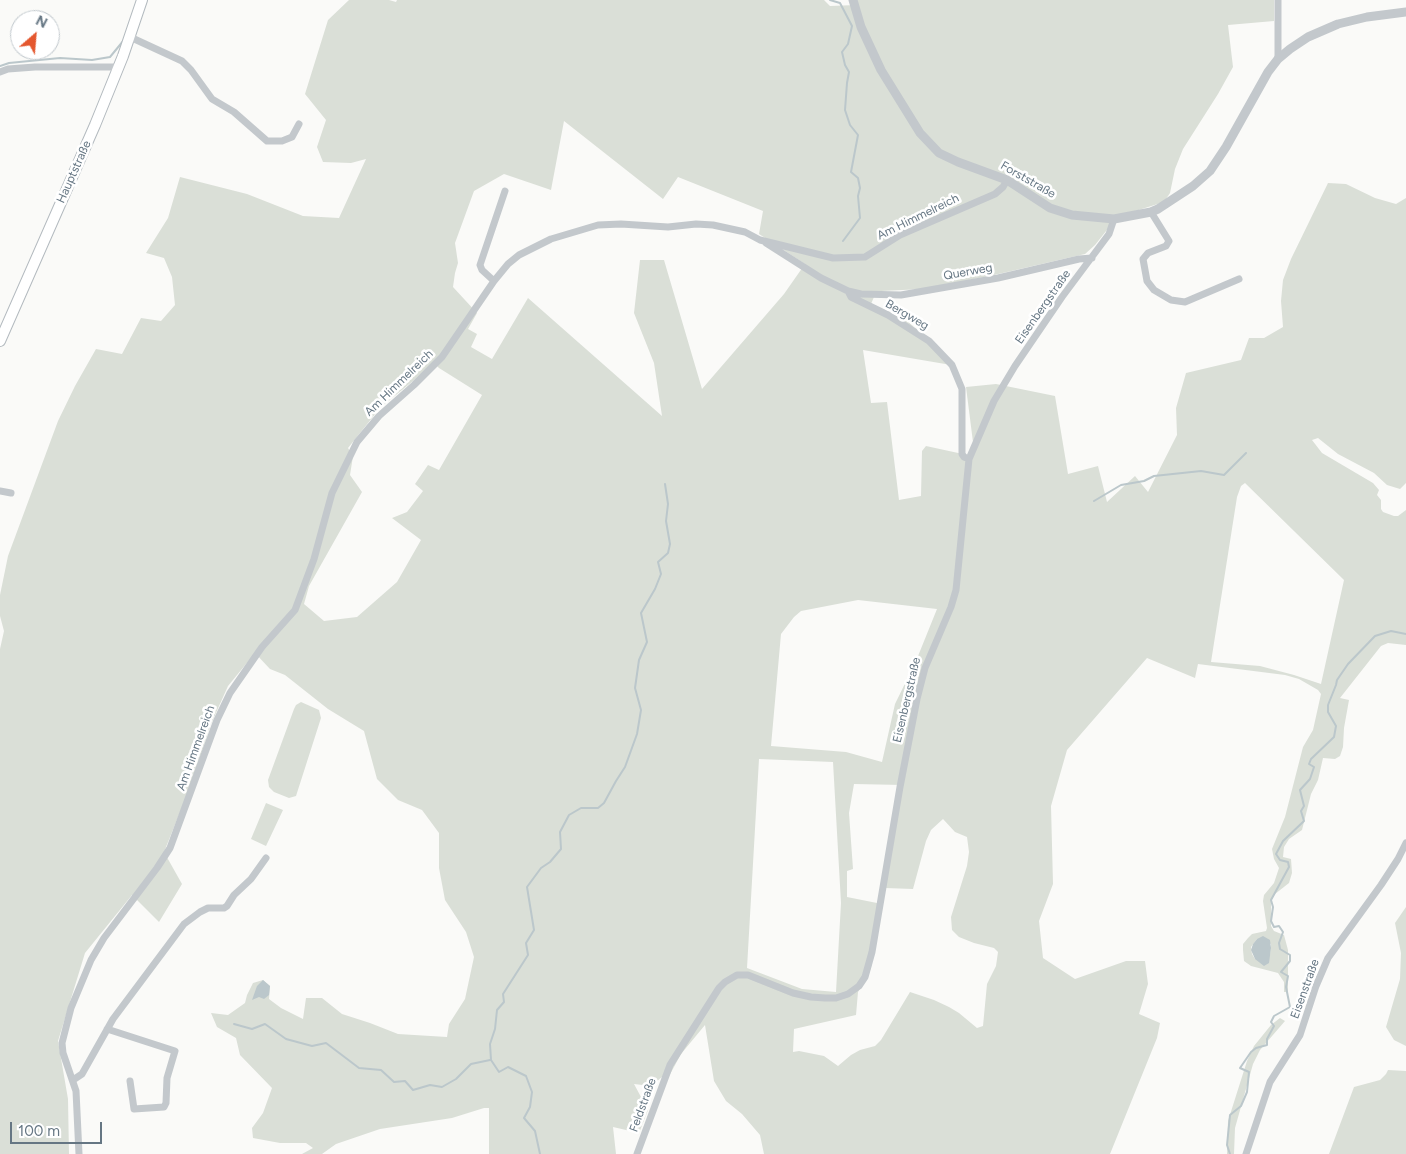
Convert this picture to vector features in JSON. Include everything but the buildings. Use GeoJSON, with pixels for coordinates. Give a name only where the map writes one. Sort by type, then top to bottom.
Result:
{"type":"FeatureCollection","features":[{"type":"Feature","properties":{"kind":"main road","name":"Hauptstraße"},"geometry":{"type":"LineString","coordinates":[[0,341],[95,124],[130,37],[142,0]]}},
{"type":"Feature","properties":{"kind":"street","name":"Forststraße"},"geometry":{"type":"LineString","coordinates":[[853,0],[861,27],[881,70],[920,133],[939,152],[958,162],[1006,180],[1050,208],[1072,215],[1114,219],[1150,212],[1174,199],[1210,171],[1226,147],[1265,77],[1278,59],[1301,41],[1327,28],[1362,18],[1406,12]]}},
{"type":"Feature","properties":{"kind":"street"},"geometry":{"type":"LineString","coordinates":[[1278,0],[1278,59]]}},
{"type":"Feature","properties":{"kind":"street"},"geometry":{"type":"LineString","coordinates":[[130,37],[182,61],[196,76],[209,96],[234,112],[267,140],[282,141],[292,137],[299,124]]}},
{"type":"Feature","properties":{"kind":"street"},"geometry":{"type":"LineString","coordinates":[[0,72],[8,69],[35,67],[118,67]]}},
{"type":"Feature","properties":{"kind":"street","name":"Am Himmelreich"},"geometry":{"type":"LineString","coordinates":[[79,1154],[76,1091],[74,1080],[63,1053],[62,1043],[68,1018],[83,977],[104,938],[170,848],[217,720],[230,692],[239,677],[295,610],[314,559],[332,493],[357,442],[379,416],[442,357],[494,281],[508,264],[519,255],[551,239],[598,225],[621,224],[668,227],[696,224],[713,225],[745,232],[760,240],[833,258],[865,257],[900,235],[995,194],[1003,187],[1006,180]]}},
{"type":"Feature","properties":{"kind":"street"},"geometry":{"type":"LineString","coordinates":[[494,281],[482,270],[480,265],[504,191]]}},
{"type":"Feature","properties":{"kind":"street"},"geometry":{"type":"LineString","coordinates":[[1150,212],[1169,241],[1166,246],[1148,253],[1143,260],[1147,281],[1154,290],[1171,300],[1185,302],[1238,279]]}},
{"type":"Feature","properties":{"kind":"street","name":"Eisenbergstraße"},"geometry":{"type":"LineString","coordinates":[[670,1065],[719,988],[737,975],[755,976],[793,993],[811,998],[836,998],[848,994],[859,986],[867,973],[919,690],[925,668],[951,607],[956,590],[969,458],[994,401],[1015,366],[1062,297],[1109,234],[1114,219]]}},
{"type":"Feature","properties":{"kind":"street","name":"Bergweg"},"geometry":{"type":"LineString","coordinates":[[760,240],[821,278],[848,291],[851,297],[888,315],[929,340],[952,364],[962,389],[962,454],[969,458]]}},
{"type":"Feature","properties":{"kind":"street","name":"Querweg"},"geometry":{"type":"LineString","coordinates":[[848,291],[861,294],[900,295],[998,278],[1079,259],[1092,258]]}},
{"type":"Feature","properties":{"kind":"street"},"geometry":{"type":"LineString","coordinates":[[0,491],[11,493]]}},
{"type":"Feature","properties":{"kind":"street","name":"Eisenstraße"},"geometry":{"type":"LineString","coordinates":[[1246,1154],[1270,1082],[1300,1035],[1318,981],[1328,958],[1381,885],[1406,843]]}},
{"type":"Feature","properties":{"kind":"street"},"geometry":{"type":"LineString","coordinates":[[74,1080],[82,1074],[106,1029],[184,924],[208,908],[224,908],[227,906],[234,895],[252,879],[266,858]]}},
{"type":"Feature","properties":{"kind":"street"},"geometry":{"type":"LineString","coordinates":[[106,1029],[175,1051],[167,1078],[166,1103],[164,1107],[134,1109],[130,1082]]}},
{"type":"Feature","properties":{"kind":"street","name":"Feldstraße"},"geometry":{"type":"LineString","coordinates":[[638,1154],[670,1065]]}},
{"type":"Feature","properties":{"kind":"shaded area"},"geometry":{"type":"Polygon","coordinates":[[[349,0],[389,0],[396,2],[397,0],[824,0],[830,6],[856,5],[857,0],[1274,0],[1274,21],[1228,25],[1233,67],[1183,149],[1175,169],[1170,193],[1164,202],[1126,214],[1114,221],[1095,245],[1085,254],[924,289],[881,291],[874,297],[871,304],[908,321],[951,365],[863,350],[871,403],[887,402],[899,500],[921,496],[922,451],[926,446],[972,456],[974,450],[966,387],[996,384],[1055,396],[1068,474],[1098,466],[1107,502],[1135,476],[1148,492],[1177,435],[1176,408],[1186,373],[1241,360],[1249,338],[1264,338],[1283,327],[1281,301],[1283,280],[1291,259],[1328,183],[1346,184],[1375,198],[1396,204],[1406,198],[1406,483],[1400,489],[1387,485],[1374,473],[1338,454],[1318,438],[1312,440],[1322,453],[1373,483],[1379,490],[1377,495],[1381,500],[1383,512],[1398,516],[1406,510],[1406,645],[1388,643],[1381,646],[1340,698],[1349,700],[1343,747],[1340,756],[1335,759],[1323,758],[1302,830],[1289,839],[1284,847],[1283,857],[1291,859],[1292,873],[1289,883],[1275,894],[1271,901],[1271,926],[1274,931],[1284,935],[1288,950],[1288,992],[1284,992],[1284,982],[1278,973],[1251,966],[1244,961],[1243,944],[1252,934],[1266,931],[1267,928],[1263,901],[1264,895],[1274,883],[1279,868],[1274,859],[1272,849],[1285,817],[1303,747],[1313,730],[1321,694],[1318,690],[1299,679],[1285,675],[1198,664],[1195,678],[1147,658],[1067,750],[1051,806],[1053,884],[1039,921],[1043,958],[1075,979],[1126,961],[1145,961],[1148,984],[1139,1014],[1160,1023],[1157,1038],[1110,1154],[764,1154],[760,1135],[742,1114],[726,1101],[714,1081],[705,1025],[681,1054],[668,1078],[662,1077],[651,1086],[634,1084],[648,1110],[639,1133],[613,1127],[616,1154],[489,1154],[489,1108],[452,1118],[380,1129],[336,1144],[322,1154],[302,1154],[313,1148],[306,1143],[280,1143],[253,1138],[252,1128],[263,1113],[272,1088],[240,1055],[236,1038],[217,1027],[211,1013],[228,1015],[245,1003],[253,983],[263,980],[270,986],[269,999],[281,1008],[303,1019],[306,998],[322,998],[342,1014],[398,1034],[447,1037],[449,1024],[465,999],[474,957],[466,932],[445,900],[439,868],[439,833],[422,810],[398,800],[377,779],[364,731],[328,709],[285,675],[270,669],[255,653],[228,686],[211,724],[192,782],[164,852],[182,884],[159,922],[132,895],[85,953],[58,1041],[68,1099],[69,1154],[0,1154],[0,649],[4,631],[0,616],[0,595],[8,556],[58,421],[96,349],[122,354],[141,318],[161,321],[175,305],[172,277],[164,258],[146,253],[168,218],[180,177],[247,194],[303,216],[339,218],[366,159],[351,163],[323,162],[317,147],[326,120],[305,94],[328,20],[349,0]],[[564,121],[551,190],[504,174],[474,191],[455,243],[458,263],[453,287],[477,313],[468,329],[477,334],[471,347],[492,359],[528,298],[662,416],[654,363],[634,313],[640,260],[664,260],[702,389],[784,294],[805,264],[759,234],[763,211],[678,177],[663,199],[564,121]],[[433,362],[380,408],[348,448],[353,456],[350,475],[362,492],[309,586],[304,604],[324,621],[357,617],[397,582],[421,540],[392,518],[407,512],[423,491],[415,484],[428,465],[439,470],[482,395],[439,368],[433,362]],[[1245,483],[1241,486],[1237,497],[1211,662],[1260,666],[1321,684],[1344,580],[1245,483]],[[858,600],[801,611],[781,634],[771,746],[846,752],[882,762],[895,704],[916,661],[937,609],[858,600]],[[759,759],[747,968],[802,989],[836,992],[841,903],[833,762],[759,759]],[[854,784],[849,813],[853,869],[847,871],[847,897],[882,904],[871,968],[858,992],[856,1015],[794,1029],[793,1052],[799,1051],[824,1056],[838,1066],[851,1055],[860,1050],[875,1046],[881,1040],[910,992],[949,1007],[977,1028],[983,1026],[987,984],[996,966],[998,952],[994,948],[959,937],[952,930],[951,917],[967,866],[969,852],[967,837],[955,832],[943,819],[931,830],[926,841],[913,889],[885,888],[903,785],[854,784]],[[1257,939],[1251,947],[1255,959],[1270,955],[1271,944],[1257,939]]]}},
{"type":"Feature","properties":{"kind":"shaded area"},"geometry":{"type":"Polygon","coordinates":[[[301,702],[319,710],[321,718],[296,796],[289,798],[274,792],[269,787],[268,780],[294,709],[301,702]]]}},
{"type":"Feature","properties":{"kind":"shaded area"},"geometry":{"type":"Polygon","coordinates":[[[266,803],[283,810],[266,846],[251,839],[266,803]]]}},
{"type":"Feature","properties":{"kind":"shaded area"},"geometry":{"type":"Polygon","coordinates":[[[1406,907],[1406,1046],[1394,1040],[1386,1027],[1400,979],[1401,953],[1395,923],[1406,907]]]}},
{"type":"Feature","properties":{"kind":"shaded area"},"geometry":{"type":"Polygon","coordinates":[[[1263,936],[1270,940],[1271,948],[1269,963],[1264,966],[1255,959],[1251,950],[1257,939],[1263,936]]]}},
{"type":"Feature","properties":{"kind":"shaded area"},"geometry":{"type":"Polygon","coordinates":[[[263,980],[270,986],[269,995],[264,999],[259,997],[252,1000],[257,986],[263,980]]]}},
{"type":"Feature","properties":{"kind":"shaded area"},"geometry":{"type":"Polygon","coordinates":[[[1280,1018],[1285,1021],[1260,1050],[1253,1064],[1235,1128],[1234,1154],[1227,1154],[1228,1121],[1247,1061],[1254,1046],[1271,1025],[1280,1018]]]}},
{"type":"Feature","properties":{"kind":"shaded area"},"geometry":{"type":"Polygon","coordinates":[[[1388,1070],[1406,1071],[1406,1154],[1329,1154],[1354,1087],[1380,1080],[1388,1070]]]}},
{"type":"Feature","properties":{"kind":"waterway"},"geometry":{"type":"LineString","coordinates":[[830,0],[840,3],[852,26],[848,44],[842,52],[849,72],[845,110],[850,125],[858,135],[851,172],[858,178],[860,188],[858,196],[860,218],[843,241]]}},
{"type":"Feature","properties":{"kind":"waterway"},"geometry":{"type":"LineString","coordinates":[[0,66],[9,63],[60,58],[92,60],[110,57],[124,40]]}},
{"type":"Feature","properties":{"kind":"waterway"},"geometry":{"type":"LineString","coordinates":[[1094,501],[1121,485],[1144,481],[1154,476],[1201,471],[1224,475],[1246,453]]}},
{"type":"Feature","properties":{"kind":"waterway"},"geometry":{"type":"LineString","coordinates":[[540,1154],[535,1131],[524,1118],[530,1107],[532,1092],[526,1076],[508,1067],[499,1072],[491,1060],[490,1044],[495,1029],[497,1010],[504,1002],[503,994],[528,955],[526,943],[534,930],[527,887],[541,868],[550,862],[561,849],[560,832],[569,815],[581,808],[598,808],[604,803],[625,767],[637,734],[641,710],[635,688],[639,660],[647,642],[641,613],[655,589],[661,574],[658,562],[668,553],[670,544],[666,521],[668,504],[665,484]]}},
{"type":"Feature","properties":{"kind":"waterway"},"geometry":{"type":"LineString","coordinates":[[1230,1154],[1227,1145],[1230,1115],[1241,1106],[1247,1092],[1249,1072],[1240,1068],[1251,1052],[1256,1048],[1267,1045],[1267,1039],[1274,1026],[1271,1022],[1274,1016],[1290,1007],[1286,987],[1288,976],[1281,972],[1290,961],[1290,955],[1280,949],[1279,943],[1283,932],[1279,926],[1274,927],[1271,921],[1273,907],[1271,900],[1289,867],[1288,862],[1280,860],[1276,854],[1283,841],[1304,821],[1301,811],[1304,806],[1300,790],[1310,779],[1314,767],[1309,764],[1311,759],[1334,737],[1336,726],[1328,712],[1328,705],[1337,680],[1348,664],[1375,636],[1391,631],[1406,634]]}},
{"type":"Feature","properties":{"kind":"waterway"},"geometry":{"type":"LineString","coordinates":[[234,1024],[252,1029],[265,1024],[286,1039],[312,1046],[326,1043],[359,1068],[381,1070],[394,1082],[405,1081],[413,1090],[430,1085],[442,1087],[456,1079],[471,1064],[490,1060]]}}]}
